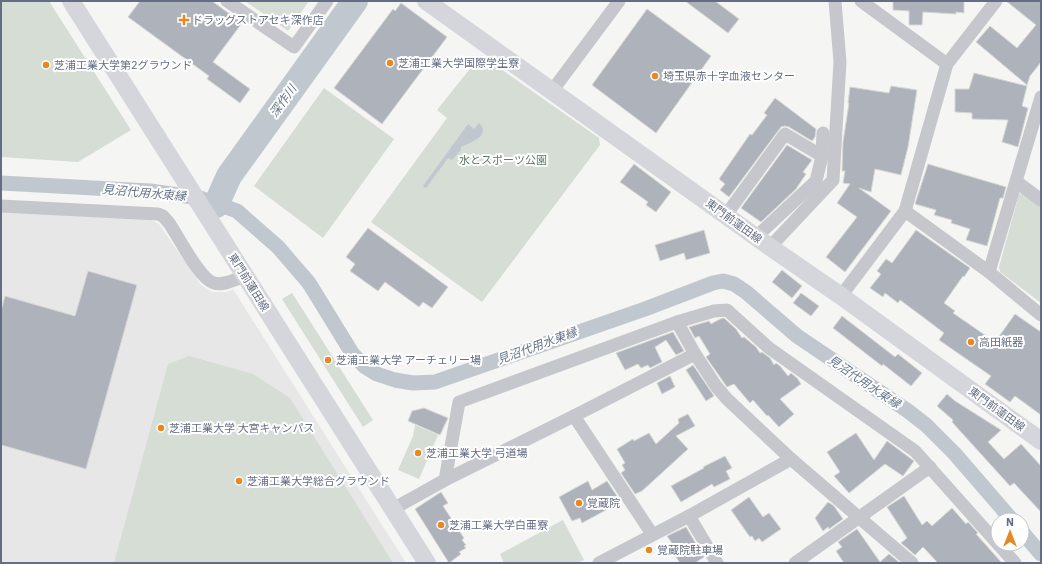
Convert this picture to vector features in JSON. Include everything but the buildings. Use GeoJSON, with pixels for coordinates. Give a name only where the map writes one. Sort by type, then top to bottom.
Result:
{"type":"FeatureCollection","features":[{"type":"Feature","properties":{"kind":"main road","name":"東門前蓮田線"},"geometry":{"type":"LineString","coordinates":[[71,1],[427,563]]}},
{"type":"Feature","properties":{"kind":"main road","name":"東門前蓮田線"},"geometry":{"type":"LineString","coordinates":[[426,1],[841,296],[1041,441]]}},
{"type":"Feature","properties":{"kind":"street"},"geometry":{"type":"LineString","coordinates":[[227,1],[294,47],[327,1]]}},
{"type":"Feature","properties":{"kind":"street"},"geometry":{"type":"LineString","coordinates":[[552,91],[619,1]]}},
{"type":"Feature","properties":{"kind":"street"},"geometry":{"type":"LineString","coordinates":[[763,242],[833,180],[840,62],[835,1]]}},
{"type":"Feature","properties":{"kind":"street"},"geometry":{"type":"LineString","coordinates":[[861,1],[947,64]]}},
{"type":"Feature","properties":{"kind":"street"},"geometry":{"type":"LineString","coordinates":[[841,296],[905,211],[947,64],[996,1]]}},
{"type":"Feature","properties":{"kind":"street"},"geometry":{"type":"LineString","coordinates":[[989,272],[1017,182],[1037,130],[1041,97]]}},
{"type":"Feature","properties":{"kind":"street"},"geometry":{"type":"LineString","coordinates":[[763,242],[816,181],[822,156],[823,133]]}},
{"type":"Feature","properties":{"kind":"street"},"geometry":{"type":"LineString","coordinates":[[726,215],[785,134],[822,156]]}},
{"type":"Feature","properties":{"kind":"street"},"geometry":{"type":"LineString","coordinates":[[1017,182],[1041,200]]}},
{"type":"Feature","properties":{"kind":"street"},"geometry":{"type":"LineString","coordinates":[[1,206],[158,214],[163,216],[169,223],[204,277],[214,283],[225,283],[245,276]]}},
{"type":"Feature","properties":{"kind":"street"},"geometry":{"type":"LineString","coordinates":[[905,211],[989,272],[1041,315]]}},
{"type":"Feature","properties":{"kind":"street"},"geometry":{"type":"LineString","coordinates":[[445,480],[459,402],[677,322],[714,311],[727,310],[769,348],[915,451],[990,535]]}},
{"type":"Feature","properties":{"kind":"street"},"geometry":{"type":"LineString","coordinates":[[677,322],[695,354],[716,386],[727,399],[791,459],[912,563]]}},
{"type":"Feature","properties":{"kind":"street"},"geometry":{"type":"LineString","coordinates":[[393,509],[445,480],[695,354]]}},
{"type":"Feature","properties":{"kind":"street"},"geometry":{"type":"LineString","coordinates":[[574,416],[652,534]]}},
{"type":"Feature","properties":{"kind":"street"},"geometry":{"type":"LineString","coordinates":[[599,563],[689,516],[791,459]]}},
{"type":"Feature","properties":{"kind":"street"},"geometry":{"type":"LineString","coordinates":[[795,563],[930,467]]}},
{"type":"Feature","properties":{"kind":"street"},"geometry":{"type":"LineString","coordinates":[[689,516],[717,563]]}},
{"type":"Feature","properties":{"kind":"street"},"geometry":{"type":"LineString","coordinates":[[1005,552],[1015,563]]}},
{"type":"Feature","properties":{"kind":"shaded area"},"geometry":{"type":"Polygon","coordinates":[[[479,123],[483,131],[481,135],[474,141],[461,147],[461,150],[452,160],[448,158],[426,188],[423,186],[468,124],[474,129],[479,123]]]}},
{"type":"Feature","properties":{"kind":"shaded area","name":"芝浦工業大学 大宮キャンパス"},"geometry":{"type":"Polygon","coordinates":[[[1,212],[149,219],[159,224],[201,285],[212,292],[227,292],[233,289],[406,563],[1,563],[1,212]]]}},
{"type":"Feature","properties":{"kind":"green space","name":"芝浦工業大学第2グラウンド"},"geometry":{"type":"Polygon","coordinates":[[[1,1],[49,1],[131,130],[78,162],[1,157],[1,1]]]}},
{"type":"Feature","properties":{"kind":"green space"},"geometry":{"type":"Polygon","coordinates":[[[245,1],[309,1],[288,31],[245,1]]]}},
{"type":"Feature","properties":{"kind":"green space","name":"水とスポーツ公園"},"geometry":{"type":"Polygon","coordinates":[[[481,55],[599,138],[600,145],[482,302],[371,222],[447,118],[437,110],[481,55]]]}},
{"type":"Feature","properties":{"kind":"green space"},"geometry":{"type":"Polygon","coordinates":[[[324,88],[394,139],[323,238],[254,186],[324,88]]]}},
{"type":"Feature","properties":{"kind":"green space"},"geometry":{"type":"Polygon","coordinates":[[[1024,192],[1041,204],[1041,303],[1000,272],[999,267],[1019,194],[1024,192]]]}},
{"type":"Feature","properties":{"kind":"green space","name":"芝浦工業大学 アーチェリー場"},"geometry":{"type":"Polygon","coordinates":[[[292,293],[373,420],[363,427],[282,299],[292,293]]]}},
{"type":"Feature","properties":{"kind":"green space","name":"芝浦工業大学総合グラウンド"},"geometry":{"type":"Polygon","coordinates":[[[189,356],[253,374],[290,398],[393,563],[114,563],[168,364],[189,356]]]}},
{"type":"Feature","properties":{"kind":"green space","name":"芝浦工業大学 弓道場"},"geometry":{"type":"Polygon","coordinates":[[[415,425],[438,435],[419,479],[398,470],[413,436],[415,425]]]}},
{"type":"Feature","properties":{"kind":"green space"},"geometry":{"type":"Polygon","coordinates":[[[563,520],[584,560],[577,563],[504,563],[500,554],[563,520]]]}},
{"type":"Feature","properties":{"kind":"waterway","name":"深作川"},"geometry":{"type":"LineString","coordinates":[[216,205],[229,176],[355,1]]}},
{"type":"Feature","properties":{"kind":"waterway","name":"見沼代用水東縁"},"geometry":{"type":"LineString","coordinates":[[1,183],[150,191],[200,198],[237,211],[278,247],[309,283],[352,353],[364,366],[377,374],[395,380],[413,383],[435,382],[645,309],[713,283],[723,281],[734,284],[746,292],[797,336],[908,411],[926,425],[955,454],[1005,512]]}},
{"type":"Feature","properties":{"kind":"waterway","name":"見沼代用水東縁"},"geometry":{"type":"LineString","coordinates":[[1030,541],[1041,554]]}},
{"type":"Feature","properties":{"kind":"place","name":"ドラッグストアセキ深作店"},"geometry":{"type":"Point","coordinates":[184,20]}},
{"type":"Feature","properties":{"kind":"place","name":"芝浦工業大学国際学生寮"},"geometry":{"type":"Point","coordinates":[390,63]}},
{"type":"Feature","properties":{"kind":"place","name":"芝浦工業大学第2グラウンド"},"geometry":{"type":"Point","coordinates":[46,65]}},
{"type":"Feature","properties":{"kind":"place","name":"埼玉県赤十字血液センター"},"geometry":{"type":"Point","coordinates":[655,76]}},
{"type":"Feature","properties":{"kind":"place","name":"高田紙器"},"geometry":{"type":"Point","coordinates":[971,342]}},
{"type":"Feature","properties":{"kind":"place","name":"芝浦工業大学 アーチェリー場"},"geometry":{"type":"Point","coordinates":[328,360]}},
{"type":"Feature","properties":{"kind":"place","name":"芝浦工業大学 大宮キャンパス"},"geometry":{"type":"Point","coordinates":[161,428]}},
{"type":"Feature","properties":{"kind":"place","name":"芝浦工業大学 弓道場"},"geometry":{"type":"Point","coordinates":[418,453]}},
{"type":"Feature","properties":{"kind":"place","name":"芝浦工業大学総合グラウンド"},"geometry":{"type":"Point","coordinates":[239,481]}},
{"type":"Feature","properties":{"kind":"place","name":"覚蔵院"},"geometry":{"type":"Point","coordinates":[579,503]}},
{"type":"Feature","properties":{"kind":"place","name":"芝浦工業大学白亜寮"},"geometry":{"type":"Point","coordinates":[441,525]}},
{"type":"Feature","properties":{"kind":"place","name":"覚蔵院駐車場"},"geometry":{"type":"Point","coordinates":[649,550]}}]}
